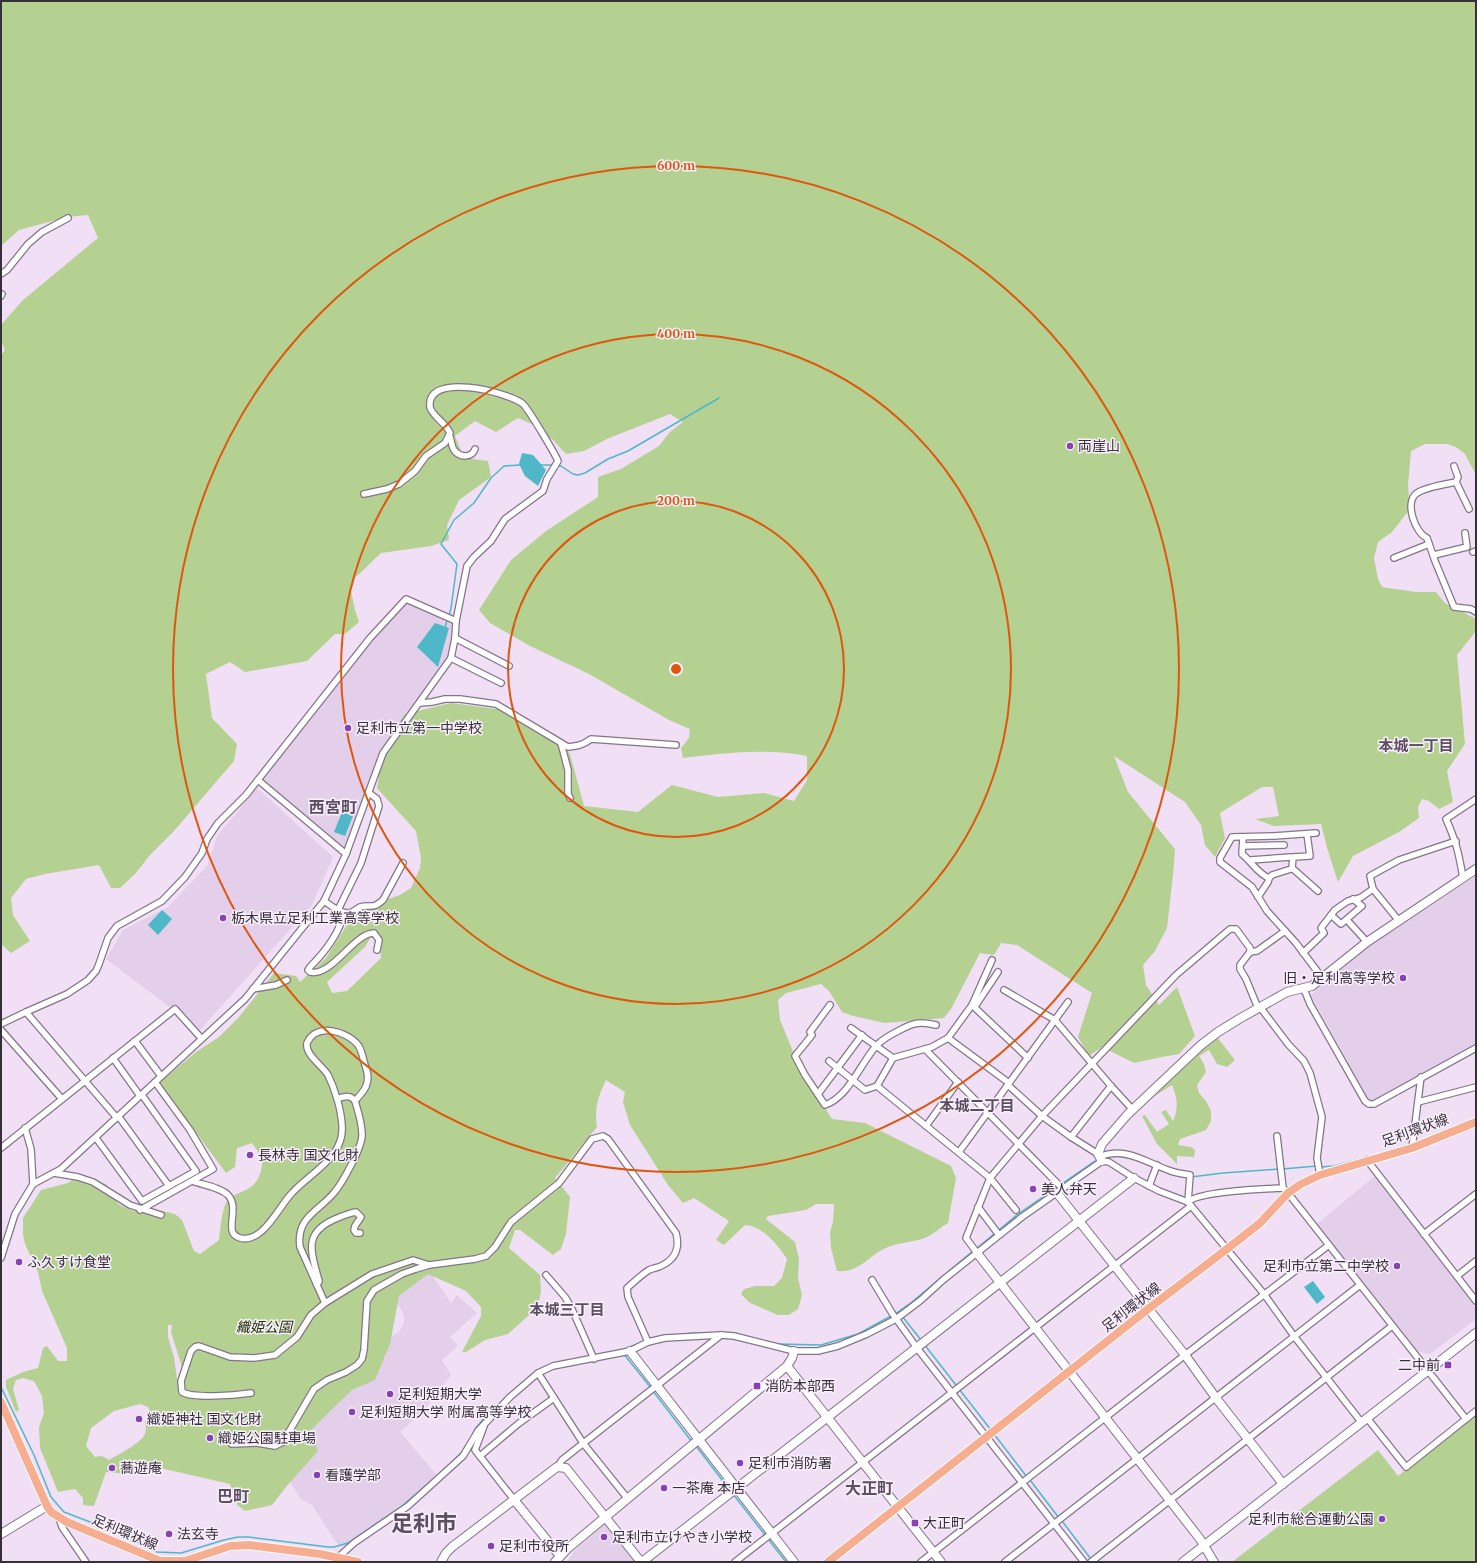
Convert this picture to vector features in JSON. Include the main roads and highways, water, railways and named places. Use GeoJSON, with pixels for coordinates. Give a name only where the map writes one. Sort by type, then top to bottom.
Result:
{"type":"FeatureCollection","features":[{"type":"Feature","properties":{"kind":"main road","name":"足利環状線"},"geometry":{"type":"LineString","coordinates":[[828,1562],[1263,1220],[1286,1190],[1301,1184],[1319,1169],[1367,1160],[1412,1146],[1476,1122]]}},
{"type":"Feature","properties":{"kind":"main road","name":"足利環状線"},"geometry":{"type":"LineString","coordinates":[[2,1405],[47,1506],[51,1512],[59,1518],[160,1562],[186,1561],[230,1546],[239,1545],[290,1550],[335,1560],[358,1562]]}},
{"type":"Feature","properties":{"kind":"water"},"geometry":{"type":"Polygon","coordinates":[[[522,453],[533,455],[546,470],[538,486],[525,476],[519,464],[522,453]]]}},
{"type":"Feature","properties":{"kind":"water"},"geometry":{"type":"Polygon","coordinates":[[[435,623],[449,628],[438,667],[417,647],[435,623]]]}},
{"type":"Feature","properties":{"kind":"water"},"geometry":{"type":"Polygon","coordinates":[[[342,812],[353,816],[345,836],[334,832],[342,812]]]}},
{"type":"Feature","properties":{"kind":"water"},"geometry":{"type":"Polygon","coordinates":[[[162,910],[172,919],[158,935],[148,925],[162,910]]]}},
{"type":"Feature","properties":{"kind":"water"},"geometry":{"type":"Polygon","coordinates":[[[1313,1281],[1325,1297],[1317,1304],[1304,1287],[1313,1281]]]}},
{"type":"Feature","properties":{"kind":"waterway"},"geometry":{"type":"LineString","coordinates":[[558,466],[561,466],[573,474],[578,475],[585,473],[608,459],[628,451],[719,398]]}},
{"type":"Feature","properties":{"kind":"waterway"},"geometry":{"type":"LineString","coordinates":[[449,616],[457,564],[441,544],[454,520],[474,503],[491,478],[504,466],[520,465]]}},
{"type":"Feature","properties":{"kind":"waterway"},"geometry":{"type":"LineString","coordinates":[[540,465],[554,465]]}},
{"type":"Feature","properties":{"kind":"waterway"},"geometry":{"type":"LineString","coordinates":[[445,628],[447,620]]}},
{"type":"Feature","properties":{"kind":"waterway"},"geometry":{"type":"LineString","coordinates":[[1320,1167],[1334,1166],[1375,1155]]}},
{"type":"Feature","properties":{"kind":"waterway"},"geometry":{"type":"LineString","coordinates":[[1116,1156],[1134,1159]]}},
{"type":"Feature","properties":{"kind":"waterway"},"geometry":{"type":"LineString","coordinates":[[976,1249],[1018,1214],[1095,1161]]}},
{"type":"Feature","properties":{"kind":"waterway"},"geometry":{"type":"LineString","coordinates":[[1282,1169],[1317,1166]]}},
{"type":"Feature","properties":{"kind":"waterway"},"geometry":{"type":"LineString","coordinates":[[1191,1177],[1279,1169]]}},
{"type":"Feature","properties":{"kind":"waterway"},"geometry":{"type":"LineString","coordinates":[[895,1314],[912,1302],[973,1251]]}},
{"type":"Feature","properties":{"kind":"waterway"},"geometry":{"type":"LineString","coordinates":[[777,1344],[821,1345],[858,1334],[891,1316]]}},
{"type":"Feature","properties":{"kind":"waterway"},"geometry":{"type":"LineString","coordinates":[[902,1316],[921,1340]]}},
{"type":"Feature","properties":{"kind":"waterway"},"geometry":{"type":"LineString","coordinates":[[677,1335],[707,1333]]}},
{"type":"Feature","properties":{"kind":"waterway"},"geometry":{"type":"LineString","coordinates":[[623,1350],[644,1341]]}},
{"type":"Feature","properties":{"kind":"waterway"},"geometry":{"type":"LineString","coordinates":[[924,1344],[991,1430]]}},
{"type":"Feature","properties":{"kind":"waterway"},"geometry":{"type":"LineString","coordinates":[[623,1353],[651,1388]]}},
{"type":"Feature","properties":{"kind":"waterway"},"geometry":{"type":"LineString","coordinates":[[536,1371],[544,1367]]}},
{"type":"Feature","properties":{"kind":"waterway"},"geometry":{"type":"LineString","coordinates":[[473,1434],[475,1429],[492,1409],[527,1379]]}},
{"type":"Feature","properties":{"kind":"waterway"},"geometry":{"type":"LineString","coordinates":[[1,1387],[34,1455],[51,1497],[64,1512],[124,1535],[157,1552],[181,1553],[238,1537],[334,1547],[348,1543],[402,1506],[436,1477]]}},
{"type":"Feature","properties":{"kind":"waterway"},"geometry":{"type":"LineString","coordinates":[[653,1391],[692,1442]]}},
{"type":"Feature","properties":{"kind":"waterway"},"geometry":{"type":"LineString","coordinates":[[994,1434],[1027,1477]]}},
{"type":"Feature","properties":{"kind":"waterway"},"geometry":{"type":"LineString","coordinates":[[696,1446],[729,1489]]}},
{"type":"Feature","properties":{"kind":"waterway"},"geometry":{"type":"LineString","coordinates":[[449,1465],[462,1452]]}},
{"type":"Feature","properties":{"kind":"waterway"},"geometry":{"type":"LineString","coordinates":[[1030,1480],[1059,1518]]}},
{"type":"Feature","properties":{"kind":"waterway"},"geometry":{"type":"LineString","coordinates":[[733,1494],[786,1562]]}},
{"type":"Feature","properties":{"kind":"waterway"},"geometry":{"type":"LineString","coordinates":[[1062,1521],[1091,1559]]}},
{"type":"Feature","properties":{"kind":"place","name":"両崖山"},"geometry":{"type":"Point","coordinates":[1070,446]}},
{"type":"Feature","properties":{"kind":"place","name":"足利市立第一中学校"},"geometry":{"type":"Point","coordinates":[348,728]}},
{"type":"Feature","properties":{"kind":"place","name":"栃木県立足利工業高等学校"},"geometry":{"type":"Point","coordinates":[223,918]}},
{"type":"Feature","properties":{"kind":"place","name":"旧・足利高等学校"},"geometry":{"type":"Point","coordinates":[1403,978]}},
{"type":"Feature","properties":{"kind":"place","name":"長林寺 国文化財"},"geometry":{"type":"Point","coordinates":[250,1155]}},
{"type":"Feature","properties":{"kind":"place","name":"美人弁天"},"geometry":{"type":"Point","coordinates":[1033,1189]}},
{"type":"Feature","properties":{"kind":"place","name":"ふ久すけ食堂"},"geometry":{"type":"Point","coordinates":[19,1262]}},
{"type":"Feature","properties":{"kind":"place","name":"足利市立第二中学校"},"geometry":{"type":"Point","coordinates":[1397,1266]}},
{"type":"Feature","properties":{"kind":"place","name":"二中前"},"geometry":{"type":"Point","coordinates":[1448,1365]}},
{"type":"Feature","properties":{"kind":"place","name":"消防本部西"},"geometry":{"type":"Point","coordinates":[757,1386]}},
{"type":"Feature","properties":{"kind":"place","name":"足利短期大学"},"geometry":{"type":"Point","coordinates":[390,1394]}},
{"type":"Feature","properties":{"kind":"place","name":"足利短期大学 附属高等学校"},"geometry":{"type":"Point","coordinates":[352,1412]}},
{"type":"Feature","properties":{"kind":"place","name":"織姫神社 国文化財"},"geometry":{"type":"Point","coordinates":[139,1419]}},
{"type":"Feature","properties":{"kind":"place","name":"織姫公園駐車場"},"geometry":{"type":"Point","coordinates":[210,1438]}},
{"type":"Feature","properties":{"kind":"place","name":"足利市消防署"},"geometry":{"type":"Point","coordinates":[740,1463]}},
{"type":"Feature","properties":{"kind":"place","name":"蕎遊庵"},"geometry":{"type":"Point","coordinates":[112,1468]}},
{"type":"Feature","properties":{"kind":"place","name":"看護学部"},"geometry":{"type":"Point","coordinates":[317,1475]}},
{"type":"Feature","properties":{"kind":"place","name":"一茶庵 本店"},"geometry":{"type":"Point","coordinates":[664,1488]}},
{"type":"Feature","properties":{"kind":"place","name":"足利市総合運動公園"},"geometry":{"type":"Point","coordinates":[1382,1519]}},
{"type":"Feature","properties":{"kind":"place","name":"大正町"},"geometry":{"type":"Point","coordinates":[915,1523]}},
{"type":"Feature","properties":{"kind":"place","name":"法玄寺"},"geometry":{"type":"Point","coordinates":[169,1534]}},
{"type":"Feature","properties":{"kind":"place","name":"足利市立けやき小学校"},"geometry":{"type":"Point","coordinates":[604,1537]}},
{"type":"Feature","properties":{"kind":"place","name":"足利市役所"},"geometry":{"type":"Point","coordinates":[491,1546]}},
{"type":"Feature","properties":{"kind":"district","name":"本城一丁目"},"geometry":{"type":"Point","coordinates":[1416,745]}},
{"type":"Feature","properties":{"kind":"district","name":"西宮町"},"geometry":{"type":"Point","coordinates":[333,807]}},
{"type":"Feature","properties":{"kind":"district","name":"本城二丁目"},"geometry":{"type":"Point","coordinates":[977,1105]}},
{"type":"Feature","properties":{"kind":"district","name":"本城三丁目"},"geometry":{"type":"Point","coordinates":[567,1309]}},
{"type":"Feature","properties":{"kind":"district","name":"大正町"},"geometry":{"type":"Point","coordinates":[869,1488]}},
{"type":"Feature","properties":{"kind":"district","name":"巴町"},"geometry":{"type":"Point","coordinates":[233,1496]}},
{"type":"Feature","properties":{"kind":"district","name":"足利市"},"geometry":{"type":"Point","coordinates":[424,1523]}},
{"type":"Feature","properties":{"kind":"park label","name":"織姫公園"},"geometry":{"type":"Point","coordinates":[264,1327]}}]}
